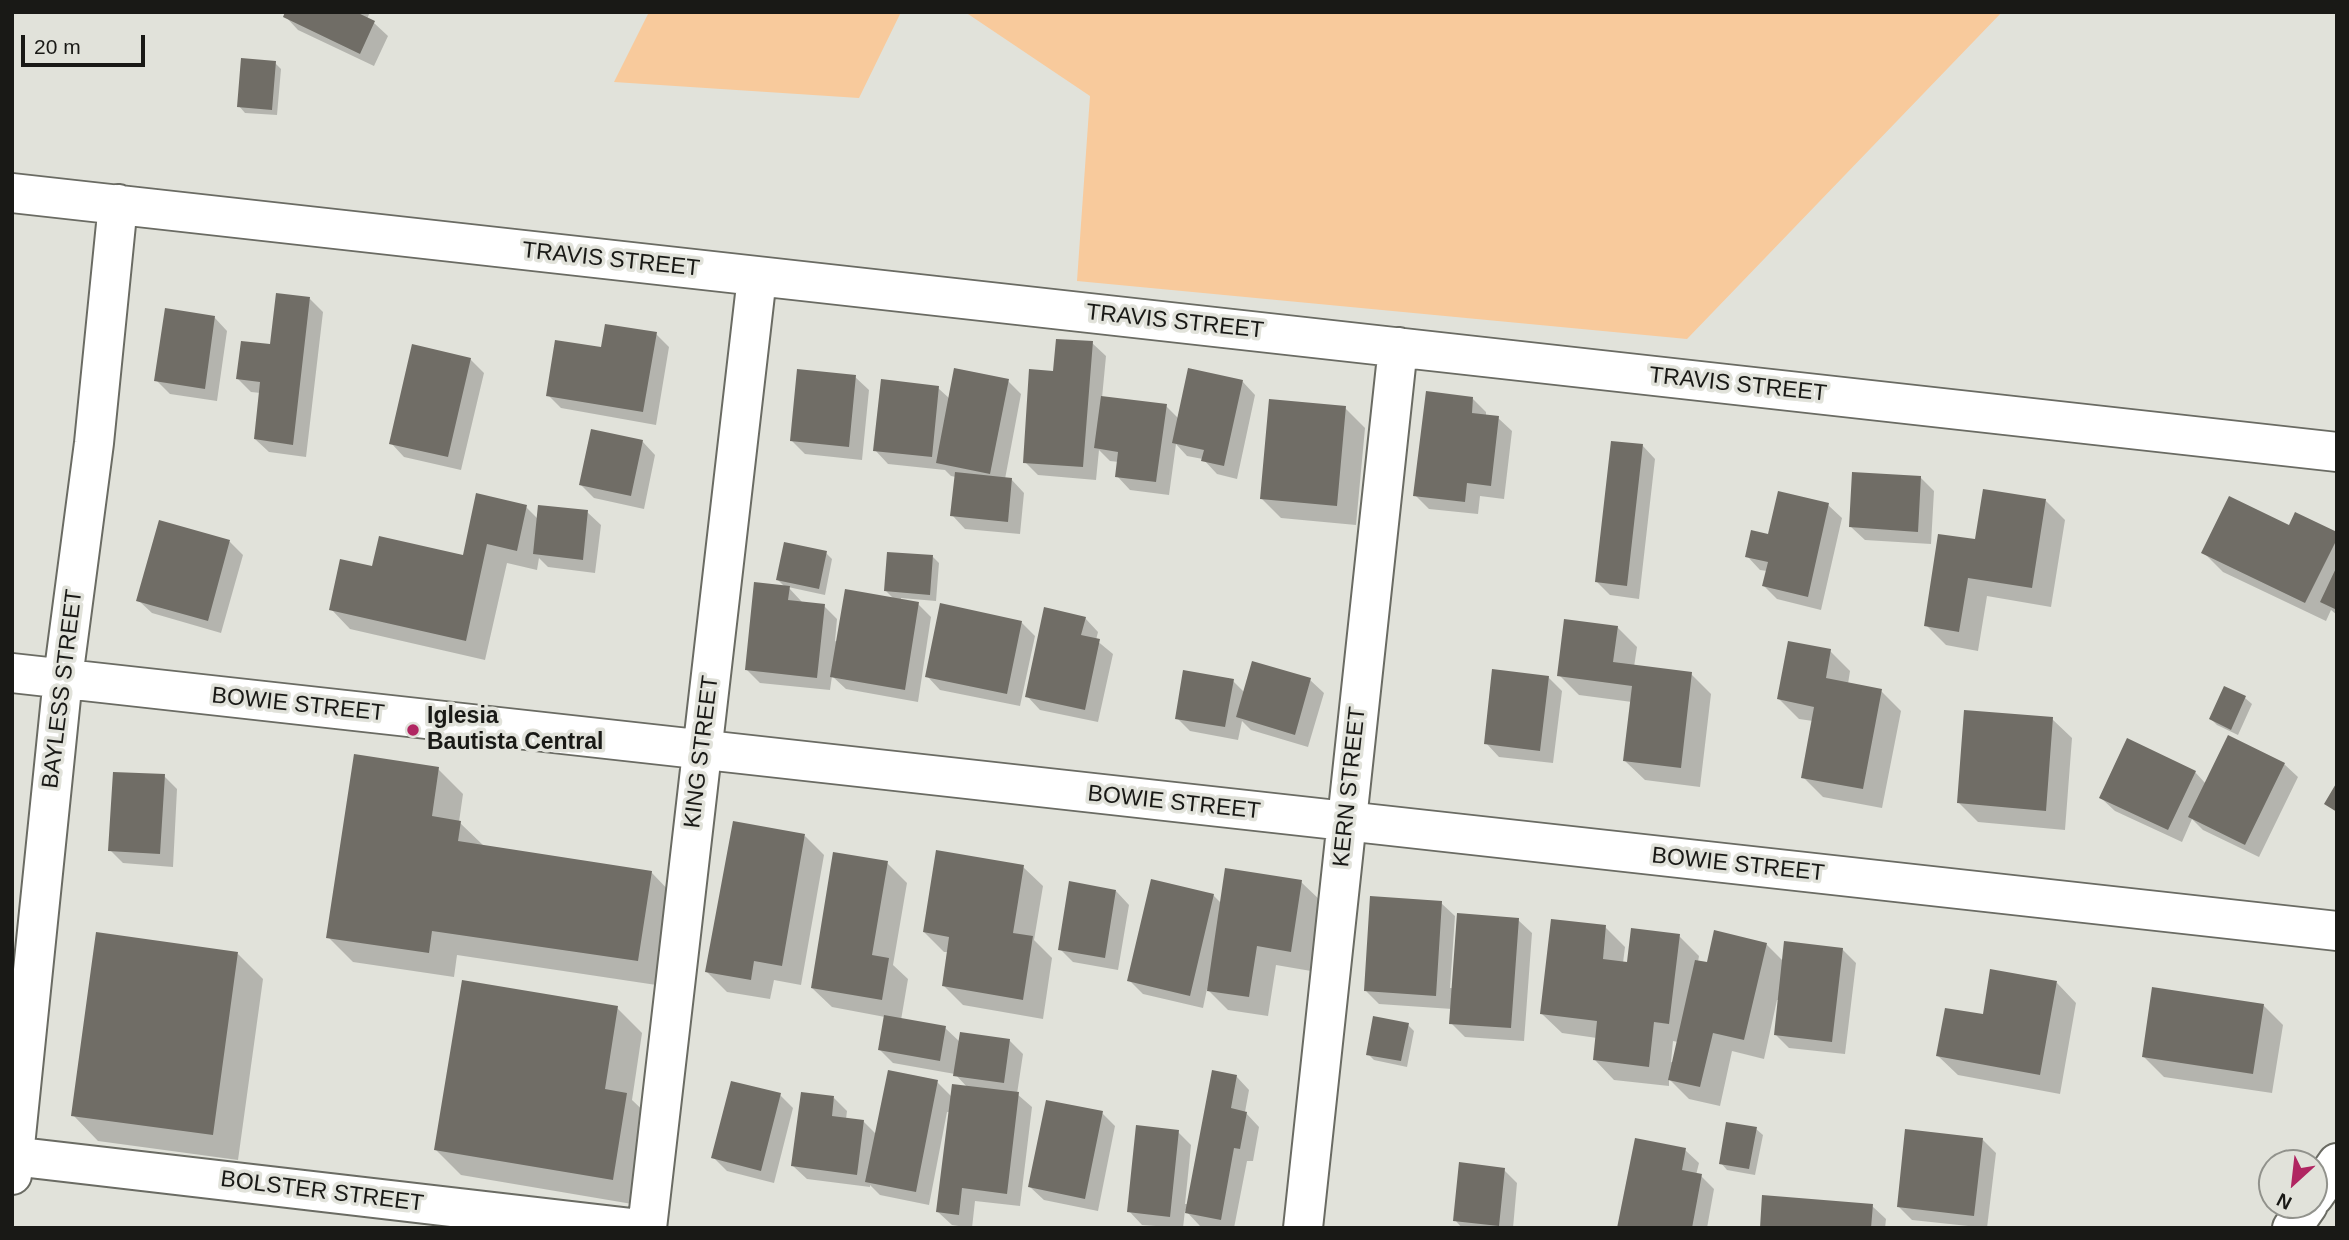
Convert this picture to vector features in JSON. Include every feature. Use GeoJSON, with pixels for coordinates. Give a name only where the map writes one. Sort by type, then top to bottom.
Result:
{"type":"FeatureCollection","features":[{"type":"Feature","properties":{"kind":"street","name":"TRAVIS STREET"},"geometry":{"type":"LineString","coordinates":[[12,193],[2337,452]]}},
{"type":"Feature","properties":{"kind":"street","name":"BAYLESS STREET"},"geometry":{"type":"LineString","coordinates":[[13,1163],[63,678],[94,443],[118,204]]}},
{"type":"Feature","properties":{"kind":"street","name":"KING STREET"},"geometry":{"type":"LineString","coordinates":[[647,1228],[757,277]]}},
{"type":"Feature","properties":{"kind":"street","name":"KERN STREET"},"geometry":{"type":"LineString","coordinates":[[1303,1228],[1398,347]]}},
{"type":"Feature","properties":{"kind":"street","name":"BOWIE STREET"},"geometry":{"type":"LineString","coordinates":[[12,673],[2337,931]]}},
{"type":"Feature","properties":{"kind":"street","name":"BOLSTER STREET"},"geometry":{"type":"LineString","coordinates":[[13,1163],[632,1228]]}},
{"type":"Feature","properties":{"kind":"shaded area"},"geometry":{"type":"Polygon","coordinates":[[[649,12],[901,12],[859,98],[614,82],[649,12]]]}},
{"type":"Feature","properties":{"kind":"shaded area"},"geometry":{"type":"Polygon","coordinates":[[[965,12],[2002,12],[1687,339],[1077,281],[1090,96],[965,12]]]}},
{"type":"Feature","properties":{"kind":"building"},"geometry":{"type":"Polygon","coordinates":[[[285,12],[356,12],[375,21],[360,54],[283,17],[285,12]]]}},
{"type":"Feature","properties":{"kind":"building"},"geometry":{"type":"Polygon","coordinates":[[[241,58],[276,61],[272,110],[237,107],[241,58]]]}},
{"type":"Feature","properties":{"kind":"building"},"geometry":{"type":"Polygon","coordinates":[[[276,293],[310,297],[293,445],[254,439],[260,382],[236,379],[241,341],[270,344],[276,293]]]}},
{"type":"Feature","properties":{"kind":"building"},"geometry":{"type":"Polygon","coordinates":[[[165,308],[215,316],[205,389],[154,381],[165,308]]]}},
{"type":"Feature","properties":{"kind":"building"},"geometry":{"type":"Polygon","coordinates":[[[605,324],[657,332],[643,412],[546,396],[555,340],[601,347],[605,324]]]}},
{"type":"Feature","properties":{"kind":"building"},"geometry":{"type":"Polygon","coordinates":[[[1056,339],[1093,341],[1083,467],[1023,463],[1029,369],[1053,371],[1056,339]]]}},
{"type":"Feature","properties":{"kind":"building"},"geometry":{"type":"Polygon","coordinates":[[[412,344],[471,358],[448,457],[389,444],[412,344]]]}},
{"type":"Feature","properties":{"kind":"building"},"geometry":{"type":"Polygon","coordinates":[[[954,368],[1009,379],[990,474],[936,463],[954,368]]]}},
{"type":"Feature","properties":{"kind":"building"},"geometry":{"type":"Polygon","coordinates":[[[1188,368],[1243,380],[1224,466],[1201,461],[1204,450],[1172,443],[1188,368]]]}},
{"type":"Feature","properties":{"kind":"building"},"geometry":{"type":"Polygon","coordinates":[[[797,369],[856,375],[849,447],[790,441],[797,369]]]}},
{"type":"Feature","properties":{"kind":"building"},"geometry":{"type":"Polygon","coordinates":[[[881,379],[939,386],[932,457],[873,451],[881,379]]]}},
{"type":"Feature","properties":{"kind":"building"},"geometry":{"type":"Polygon","coordinates":[[[1426,391],[1473,397],[1472,413],[1499,416],[1491,486],[1467,483],[1465,502],[1413,496],[1426,391]]]}},
{"type":"Feature","properties":{"kind":"building"},"geometry":{"type":"Polygon","coordinates":[[[1101,396],[1167,404],[1156,482],[1115,477],[1118,452],[1094,448],[1101,396]]]}},
{"type":"Feature","properties":{"kind":"building"},"geometry":{"type":"Polygon","coordinates":[[[1269,399],[1346,406],[1337,506],[1260,499],[1269,399]]]}},
{"type":"Feature","properties":{"kind":"building"},"geometry":{"type":"Polygon","coordinates":[[[591,429],[643,440],[631,496],[579,485],[591,429]]]}},
{"type":"Feature","properties":{"kind":"building"},"geometry":{"type":"Polygon","coordinates":[[[1611,441],[1643,444],[1627,586],[1595,582],[1611,441]]]}},
{"type":"Feature","properties":{"kind":"building"},"geometry":{"type":"Polygon","coordinates":[[[955,472],[1012,478],[1008,522],[950,516],[955,472]]]}},
{"type":"Feature","properties":{"kind":"building"},"geometry":{"type":"Polygon","coordinates":[[[1852,472],[1921,476],[1918,532],[1849,527],[1852,472]]]}},
{"type":"Feature","properties":{"kind":"building"},"geometry":{"type":"Polygon","coordinates":[[[1983,489],[2046,499],[2032,588],[1968,578],[1959,632],[1924,626],[1938,534],[1975,539],[1983,489]]]}},
{"type":"Feature","properties":{"kind":"building"},"geometry":{"type":"Polygon","coordinates":[[[1778,491],[1829,503],[1808,597],[1762,586],[1768,562],[1745,557],[1751,530],[1768,534],[1778,491]]]}},
{"type":"Feature","properties":{"kind":"building"},"geometry":{"type":"Polygon","coordinates":[[[476,493],[527,505],[517,551],[487,544],[466,641],[329,610],[340,559],[372,566],[379,536],[463,555],[476,493]]]}},
{"type":"Feature","properties":{"kind":"building"},"geometry":{"type":"Polygon","coordinates":[[[2229,496],[2289,525],[2295,512],[2337,532],[2337,539],[2305,603],[2201,553],[2229,496]]]}},
{"type":"Feature","properties":{"kind":"building"},"geometry":{"type":"Polygon","coordinates":[[[538,505],[588,510],[583,560],[533,554],[538,505]]]}},
{"type":"Feature","properties":{"kind":"building"},"geometry":{"type":"Polygon","coordinates":[[[159,520],[230,540],[208,621],[136,601],[159,520]]]}},
{"type":"Feature","properties":{"kind":"building"},"geometry":{"type":"Polygon","coordinates":[[[784,542],[827,551],[819,589],[776,580],[784,542]]]}},
{"type":"Feature","properties":{"kind":"building"},"geometry":{"type":"Polygon","coordinates":[[[887,552],[933,555],[930,595],[884,591],[887,552]]]}},
{"type":"Feature","properties":{"kind":"building"},"geometry":{"type":"Polygon","coordinates":[[[2337,566],[2337,610],[2320,602],[2337,566]]]}},
{"type":"Feature","properties":{"kind":"building"},"geometry":{"type":"Polygon","coordinates":[[[754,582],[790,586],[788,600],[825,604],[817,678],[745,670],[754,582]]]}},
{"type":"Feature","properties":{"kind":"building"},"geometry":{"type":"Polygon","coordinates":[[[845,589],[919,602],[905,690],[830,677],[845,589]]]}},
{"type":"Feature","properties":{"kind":"building"},"geometry":{"type":"Polygon","coordinates":[[[940,603],[1022,621],[1007,694],[925,677],[940,603]]]}},
{"type":"Feature","properties":{"kind":"building"},"geometry":{"type":"Polygon","coordinates":[[[1044,607],[1086,617],[1081,635],[1100,639],[1085,710],[1025,697],[1044,607]]]}},
{"type":"Feature","properties":{"kind":"building"},"geometry":{"type":"Polygon","coordinates":[[[1564,619],[1618,626],[1613,662],[1692,672],[1681,768],[1623,761],[1632,686],[1557,676],[1564,619]]]}},
{"type":"Feature","properties":{"kind":"building"},"geometry":{"type":"Polygon","coordinates":[[[1788,641],[1831,649],[1826,678],[1882,689],[1863,789],[1801,778],[1814,707],[1777,699],[1788,641]]]}},
{"type":"Feature","properties":{"kind":"building"},"geometry":{"type":"Polygon","coordinates":[[[1252,661],[1311,678],[1295,735],[1236,717],[1252,661]]]}},
{"type":"Feature","properties":{"kind":"building"},"geometry":{"type":"Polygon","coordinates":[[[1492,669],[1549,676],[1540,751],[1484,744],[1492,669]]]}},
{"type":"Feature","properties":{"kind":"building"},"geometry":{"type":"Polygon","coordinates":[[[1183,670],[1234,679],[1225,727],[1175,719],[1183,670]]]}},
{"type":"Feature","properties":{"kind":"building"},"geometry":{"type":"Polygon","coordinates":[[[2224,686],[2246,696],[2231,730],[2209,719],[2224,686]]]}},
{"type":"Feature","properties":{"kind":"building"},"geometry":{"type":"Polygon","coordinates":[[[1964,710],[2053,717],[2046,811],[1957,803],[1964,710]]]}},
{"type":"Feature","properties":{"kind":"building"},"geometry":{"type":"Polygon","coordinates":[[[2228,735],[2285,763],[2245,845],[2188,817],[2228,735]]]}},
{"type":"Feature","properties":{"kind":"building"},"geometry":{"type":"Polygon","coordinates":[[[2127,738],[2196,771],[2168,830],[2099,798],[2127,738]]]}},
{"type":"Feature","properties":{"kind":"building"},"geometry":{"type":"Polygon","coordinates":[[[354,754],[439,767],[432,816],[461,821],[458,841],[652,871],[638,961],[432,931],[429,953],[326,938],[354,754]]]}},
{"type":"Feature","properties":{"kind":"building"},"geometry":{"type":"Polygon","coordinates":[[[113,772],[165,774],[160,854],[108,851],[113,772]]]}},
{"type":"Feature","properties":{"kind":"building"},"geometry":{"type":"Polygon","coordinates":[[[2337,782],[2337,812],[2324,804],[2337,782]]]}},
{"type":"Feature","properties":{"kind":"building"},"geometry":{"type":"Polygon","coordinates":[[[733,821],[805,834],[782,966],[754,961],[751,980],[705,972],[733,821]]]}},
{"type":"Feature","properties":{"kind":"building"},"geometry":{"type":"Polygon","coordinates":[[[936,850],[1024,865],[1013,933],[1033,936],[1023,1000],[942,986],[949,937],[923,932],[936,850]]]}},
{"type":"Feature","properties":{"kind":"building"},"geometry":{"type":"Polygon","coordinates":[[[833,852],[888,861],[872,955],[889,958],[882,1000],[811,988],[833,852]]]}},
{"type":"Feature","properties":{"kind":"building"},"geometry":{"type":"Polygon","coordinates":[[[1225,868],[1302,880],[1291,952],[1257,946],[1249,997],[1207,991],[1225,868]]]}},
{"type":"Feature","properties":{"kind":"building"},"geometry":{"type":"Polygon","coordinates":[[[1151,879],[1214,894],[1190,996],[1127,981],[1151,879]]]}},
{"type":"Feature","properties":{"kind":"building"},"geometry":{"type":"Polygon","coordinates":[[[1069,881],[1116,890],[1105,958],[1058,950],[1069,881]]]}},
{"type":"Feature","properties":{"kind":"building"},"geometry":{"type":"Polygon","coordinates":[[[1370,896],[1442,901],[1436,996],[1364,991],[1370,896]]]}},
{"type":"Feature","properties":{"kind":"building"},"geometry":{"type":"Polygon","coordinates":[[[1457,913],[1519,918],[1511,1028],[1449,1024],[1457,913]]]}},
{"type":"Feature","properties":{"kind":"building"},"geometry":{"type":"Polygon","coordinates":[[[1551,919],[1606,925],[1603,959],[1627,962],[1631,928],[1680,934],[1669,1024],[1654,1022],[1649,1067],[1593,1060],[1597,1021],[1540,1014],[1551,919]]]}},
{"type":"Feature","properties":{"kind":"building"},"geometry":{"type":"Polygon","coordinates":[[[1714,930],[1767,943],[1744,1040],[1713,1033],[1700,1087],[1668,1080],[1695,960],[1707,962],[1714,930]]]}},
{"type":"Feature","properties":{"kind":"building"},"geometry":{"type":"Polygon","coordinates":[[[96,932],[238,952],[213,1135],[71,1116],[96,932]]]}},
{"type":"Feature","properties":{"kind":"building"},"geometry":{"type":"Polygon","coordinates":[[[1784,941],[1843,948],[1832,1042],[1774,1035],[1784,941]]]}},
{"type":"Feature","properties":{"kind":"building"},"geometry":{"type":"Polygon","coordinates":[[[1990,969],[2057,981],[2040,1075],[1936,1056],[1945,1008],[1983,1014],[1990,969]]]}},
{"type":"Feature","properties":{"kind":"building"},"geometry":{"type":"Polygon","coordinates":[[[462,980],[618,1006],[605,1089],[627,1093],[613,1180],[434,1150],[462,980]]]}},
{"type":"Feature","properties":{"kind":"building"},"geometry":{"type":"Polygon","coordinates":[[[2152,987],[2264,1004],[2253,1074],[2142,1057],[2152,987]]]}},
{"type":"Feature","properties":{"kind":"building"},"geometry":{"type":"Polygon","coordinates":[[[884,1015],[946,1026],[940,1061],[878,1050],[884,1015]]]}},
{"type":"Feature","properties":{"kind":"building"},"geometry":{"type":"Polygon","coordinates":[[[1373,1016],[1409,1023],[1401,1061],[1366,1055],[1373,1016]]]}},
{"type":"Feature","properties":{"kind":"building"},"geometry":{"type":"Polygon","coordinates":[[[960,1032],[1010,1039],[1004,1083],[953,1076],[960,1032]]]}},
{"type":"Feature","properties":{"kind":"building"},"geometry":{"type":"Polygon","coordinates":[[[888,1070],[938,1080],[916,1192],[865,1182],[888,1070]]]}},
{"type":"Feature","properties":{"kind":"building"},"geometry":{"type":"Polygon","coordinates":[[[1212,1070],[1237,1075],[1231,1108],[1247,1112],[1240,1149],[1234,1148],[1221,1220],[1185,1213],[1212,1070]]]}},
{"type":"Feature","properties":{"kind":"building"},"geometry":{"type":"Polygon","coordinates":[[[731,1081],[781,1093],[761,1171],[711,1158],[731,1081]]]}},
{"type":"Feature","properties":{"kind":"building"},"geometry":{"type":"Polygon","coordinates":[[[952,1084],[1019,1092],[1007,1194],[962,1188],[959,1215],[936,1212],[952,1084]]]}},
{"type":"Feature","properties":{"kind":"building"},"geometry":{"type":"Polygon","coordinates":[[[801,1092],[834,1096],[832,1116],[864,1120],[857,1175],[791,1166],[801,1092]]]}},
{"type":"Feature","properties":{"kind":"building"},"geometry":{"type":"Polygon","coordinates":[[[1046,1100],[1103,1111],[1085,1199],[1028,1187],[1046,1100]]]}},
{"type":"Feature","properties":{"kind":"building"},"geometry":{"type":"Polygon","coordinates":[[[1726,1122],[1757,1127],[1749,1169],[1719,1164],[1726,1122]]]}},
{"type":"Feature","properties":{"kind":"building"},"geometry":{"type":"Polygon","coordinates":[[[1136,1125],[1179,1130],[1170,1217],[1127,1212],[1136,1125]]]}},
{"type":"Feature","properties":{"kind":"building"},"geometry":{"type":"Polygon","coordinates":[[[1905,1129],[1983,1138],[1974,1216],[1897,1207],[1905,1129]]]}},
{"type":"Feature","properties":{"kind":"building"},"geometry":{"type":"Polygon","coordinates":[[[1635,1138],[1686,1148],[1682,1170],[1702,1174],[1692,1228],[1617,1228],[1635,1138]]]}},
{"type":"Feature","properties":{"kind":"building"},"geometry":{"type":"Polygon","coordinates":[[[1459,1162],[1505,1168],[1499,1226],[1453,1221],[1459,1162]]]}},
{"type":"Feature","properties":{"kind":"building"},"geometry":{"type":"Polygon","coordinates":[[[1762,1195],[1873,1204],[1871,1228],[1760,1228],[1762,1195]]]}},
{"type":"Feature","properties":{"kind":"place","name":"Iglesia Bautista Central"},"geometry":{"type":"Point","coordinates":[413,730]}}]}
